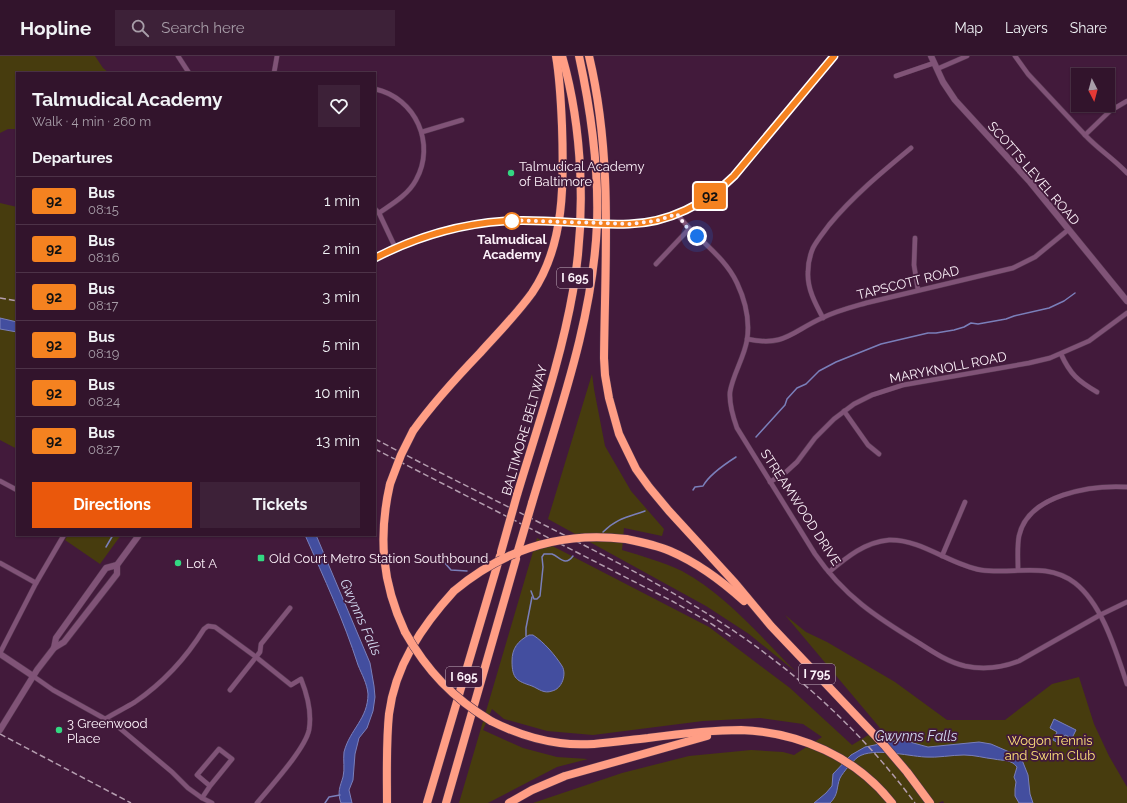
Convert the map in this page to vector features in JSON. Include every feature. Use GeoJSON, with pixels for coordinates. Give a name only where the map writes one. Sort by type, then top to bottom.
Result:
{"type":"FeatureCollection","features":[{"type":"Feature","properties":{"kind":"highway"},"geometry":{"type":"LineString","coordinates":[[556,56],[560,91],[562,199],[558,228],[550,258],[532,292],[518,312],[445,390],[413,431],[401,455],[390,484],[383,520],[383,559],[386,579],[394,608],[416,651],[433,674],[452,694],[491,721],[521,734],[560,744],[741,730],[785,736],[807,742],[828,751],[858,770],[874,783],[892,803]]}},
{"type":"Feature","properties":{"kind":"highway","name":"BALTIMORE BELTWAY"},"geometry":{"type":"LineString","coordinates":[[427,803],[560,349],[568,315],[580,236],[579,156],[573,108],[562,56]]}},
{"type":"Feature","properties":{"kind":"highway","name":"I 695"},"geometry":{"type":"LineString","coordinates":[[446,803],[576,352],[584,318],[593,265],[597,224],[595,155],[588,100],[578,56]]}},
{"type":"Feature","properties":{"kind":"highway"},"geometry":{"type":"LineString","coordinates":[[589,56],[599,104],[605,154],[606,204],[604,358],[614,420],[626,450],[649,487],[735,583],[771,626]]}},
{"type":"Feature","properties":{"kind":"highway"},"geometry":{"type":"LineString","coordinates":[[387,803],[388,729],[392,697],[398,678],[416,639],[437,609],[476,573],[521,551],[534,546],[554,542],[612,537],[669,550],[688,559],[709,572],[731,589],[771,626]]}},
{"type":"Feature","properties":{"kind":"highway","name":"I 795"},"geometry":{"type":"LineString","coordinates":[[771,626],[884,745],[907,772],[930,803]]}},
{"type":"Feature","properties":{"kind":"highway"},"geometry":{"type":"LineString","coordinates":[[510,803],[532,790],[565,776],[725,731]]}},
{"type":"Feature","properties":{"kind":"main road"},"geometry":{"type":"LineString","coordinates":[[376,257],[395,247],[431,234],[478,223],[506,220],[622,224],[650,222],[677,214],[716,192],[734,176],[834,56]]}},
{"type":"Feature","properties":{"kind":"main road","name":"SCOTTS LEVEL ROAD"},"geometry":{"type":"LineString","coordinates":[[931,56],[948,91],[955,100],[1014,163],[1127,301]]}},
{"type":"Feature","properties":{"kind":"main road"},"geometry":{"type":"LineString","coordinates":[[0,730],[33,676],[54,648],[64,642],[117,574],[117,565],[138,536]]}},
{"type":"Feature","properties":{"kind":"main road"},"geometry":{"type":"LineString","coordinates":[[54,648],[56,638],[106,568],[117,565]]}},
{"type":"Feature","properties":{"kind":"main road"},"geometry":{"type":"LineString","coordinates":[[0,653],[33,676]]}},
{"type":"Feature","properties":{"kind":"street"},"geometry":{"type":"LineString","coordinates":[[178,56],[188,72]]}},
{"type":"Feature","properties":{"kind":"street"},"geometry":{"type":"LineString","coordinates":[[274,72],[277,56]]}},
{"type":"Feature","properties":{"kind":"street"},"geometry":{"type":"LineString","coordinates":[[896,76],[967,56]]}},
{"type":"Feature","properties":{"kind":"street"},"geometry":{"type":"LineString","coordinates":[[1016,56],[1028,74],[1092,143],[1116,161],[1127,173]]}},
{"type":"Feature","properties":{"kind":"street"},"geometry":{"type":"LineString","coordinates":[[376,89],[391,94],[406,105],[417,120],[422,132],[424,151],[420,171],[415,181],[402,196],[379,213]]}},
{"type":"Feature","properties":{"kind":"street"},"geometry":{"type":"LineString","coordinates":[[1085,135],[1110,111],[1127,101]]}},
{"type":"Feature","properties":{"kind":"street"},"geometry":{"type":"LineString","coordinates":[[422,132],[462,120]]}},
{"type":"Feature","properties":{"kind":"street"},"geometry":{"type":"LineString","coordinates":[[822,318],[811,293],[808,279],[809,264],[813,248],[839,213],[857,194],[911,148]]}},
{"type":"Feature","properties":{"kind":"street"},"geometry":{"type":"LineString","coordinates":[[376,210],[379,213],[395,247]]}},
{"type":"Feature","properties":{"kind":"street","name":"STREAMWOOD DRIVE"},"geometry":{"type":"LineString","coordinates":[[677,214],[688,229],[715,253],[734,276],[741,291],[748,328],[747,339],[741,362],[730,392],[731,408],[737,428],[815,554],[829,572],[856,600],[888,625],[941,656],[953,662],[976,668],[998,667],[1019,661],[1100,615],[1127,602]]}},
{"type":"Feature","properties":{"kind":"street"},"geometry":{"type":"LineString","coordinates":[[656,264],[688,229]]}},
{"type":"Feature","properties":{"kind":"street","name":"TAPSCOTT ROAD"},"geometry":{"type":"LineString","coordinates":[[747,339],[766,342],[784,339],[822,318],[866,303],[1021,265],[1035,257],[1068,230]]}},
{"type":"Feature","properties":{"kind":"street"},"geometry":{"type":"LineString","coordinates":[[915,238],[914,265],[918,290]]}},
{"type":"Feature","properties":{"kind":"street","name":"MARYKNOLL ROAD"},"geometry":{"type":"LineString","coordinates":[[770,482],[786,472],[797,462],[825,426],[844,411],[863,400],[892,388],[922,381],[1029,363],[1061,354],[1090,341],[1127,314]]}},
{"type":"Feature","properties":{"kind":"street"},"geometry":{"type":"LineString","coordinates":[[1061,354],[1066,366],[1072,374],[1085,385],[1097,392]]}},
{"type":"Feature","properties":{"kind":"street"},"geometry":{"type":"LineString","coordinates":[[844,411],[868,445],[879,454]]}},
{"type":"Feature","properties":{"kind":"street"},"geometry":{"type":"LineString","coordinates":[[0,481],[16,489]]}},
{"type":"Feature","properties":{"kind":"street"},"geometry":{"type":"LineString","coordinates":[[1018,570],[1018,545],[1021,529],[1028,516],[1041,505],[1086,489],[1101,487],[1127,487]]}},
{"type":"Feature","properties":{"kind":"street"},"geometry":{"type":"LineString","coordinates":[[942,556],[965,502]]}},
{"type":"Feature","properties":{"kind":"street"},"geometry":{"type":"LineString","coordinates":[[0,653],[36,583],[63,536]]}},
{"type":"Feature","properties":{"kind":"street"},"geometry":{"type":"LineString","coordinates":[[829,572],[852,554],[872,544],[891,540],[908,542],[965,566],[982,570],[1048,571],[1065,577],[1081,589],[1100,615],[1117,653],[1127,684]]}},
{"type":"Feature","properties":{"kind":"street"},"geometry":{"type":"LineString","coordinates":[[0,563],[36,583]]}},
{"type":"Feature","properties":{"kind":"street"},"geometry":{"type":"LineString","coordinates":[[230,690],[260,652],[261,644],[290,608]]}},
{"type":"Feature","properties":{"kind":"street"},"geometry":{"type":"LineString","coordinates":[[105,719],[134,702],[162,680],[185,655],[204,629],[208,626],[215,627],[291,685],[301,679],[306,691],[310,717],[309,731],[303,744],[257,803]]}},
{"type":"Feature","properties":{"kind":"street"},"geometry":{"type":"LineString","coordinates":[[33,676],[53,690],[116,725],[202,798],[212,803]]}},
{"type":"Feature","properties":{"kind":"street"},"geometry":{"type":"LineString","coordinates":[[202,798],[232,759],[219,749],[197,775],[210,786]]}},
{"type":"Feature","properties":{"kind":"green space"},"geometry":{"type":"Polygon","coordinates":[[[0,56],[95,56],[103,68],[108,72],[16,72],[16,129],[8,129],[0,133],[0,56]]]}},
{"type":"Feature","properties":{"kind":"green space"},"geometry":{"type":"Polygon","coordinates":[[[0,203],[16,207],[16,448],[0,440],[0,203]]]}},
{"type":"Feature","properties":{"kind":"green space"},"geometry":{"type":"Polygon","coordinates":[[[592,374],[605,446],[631,491],[664,529],[662,536],[624,528],[622,550],[652,559],[682,571],[698,581],[742,617],[796,672],[749,634],[706,606],[548,519],[592,374]]]}},
{"type":"Feature","properties":{"kind":"green space"},"geometry":{"type":"Polygon","coordinates":[[[67,536],[120,536],[100,564],[65,540],[67,536]]]}},
{"type":"Feature","properties":{"kind":"green space","name":"Wogon Tennis and Swim Club"},"geometry":{"type":"Polygon","coordinates":[[[537,538],[709,627],[790,688],[852,745],[880,728],[785,615],[806,632],[827,642],[895,682],[947,720],[1005,720],[1052,684],[1079,677],[1094,724],[1109,756],[1127,787],[1127,803],[944,803],[943,801],[938,803],[533,803],[622,773],[689,756],[751,750],[783,752],[794,755],[822,737],[803,724],[760,718],[703,721],[593,735],[547,731],[504,719],[492,709],[483,730],[523,748],[557,757],[588,759],[557,767],[488,803],[459,803],[537,538]]]}},
{"type":"Feature","properties":{"kind":"water"},"geometry":{"type":"Polygon","coordinates":[[[0,318],[16,322],[16,332],[0,329],[0,318]]]}},
{"type":"Feature","properties":{"kind":"water","name":"Gwynns Falls"},"geometry":{"type":"Polygon","coordinates":[[[305,536],[316,536],[370,663],[375,697],[373,711],[367,728],[359,738],[355,754],[353,780],[349,790],[352,803],[341,803],[339,796],[339,790],[344,774],[344,752],[350,737],[365,710],[368,694],[340,616],[305,536]]]}},
{"type":"Feature","properties":{"kind":"water"},"geometry":{"type":"Polygon","coordinates":[[[529,635],[533,635],[545,645],[562,666],[564,673],[563,681],[556,690],[549,692],[542,691],[519,681],[514,676],[512,656],[514,649],[519,642],[529,635]]]}},
{"type":"Feature","properties":{"kind":"water"},"geometry":{"type":"Polygon","coordinates":[[[1054,719],[1076,730],[1072,738],[1065,735],[1060,744],[1053,740],[1057,732],[1050,728],[1054,719]]]}},
{"type":"Feature","properties":{"kind":"water","name":"Gwynns Falls"},"geometry":{"type":"Polygon","coordinates":[[[894,741],[906,741],[928,747],[979,742],[991,744],[1014,754],[1022,760],[1028,775],[1030,794],[1033,803],[1019,803],[1015,796],[1016,782],[1014,777],[1017,767],[1009,761],[968,755],[930,757],[881,752],[864,754],[858,757],[840,778],[833,800],[830,803],[814,803],[832,786],[833,774],[851,755],[865,747],[894,741]]]}},
{"type":"Feature","properties":{"kind":"waterway"},"geometry":{"type":"LineString","coordinates":[[756,437],[785,405],[787,399],[797,388],[806,384],[819,371],[836,362],[881,344],[928,333],[954,330],[971,323],[978,324],[1006,319],[1049,308],[1064,301],[1075,293]]}},
{"type":"Feature","properties":{"kind":"waterway"},"geometry":{"type":"LineString","coordinates":[[693,490],[695,487],[703,486],[722,466],[736,457]]}},
{"type":"Feature","properties":{"kind":"waterway"},"geometry":{"type":"LineString","coordinates":[[603,532],[618,521],[645,511]]}},
{"type":"Feature","properties":{"kind":"waterway"},"geometry":{"type":"LineString","coordinates":[[106,547],[112,536]]}},
{"type":"Feature","properties":{"kind":"waterway"},"geometry":{"type":"LineString","coordinates":[[531,591],[534,599],[537,599],[540,596],[543,567],[542,557],[544,554],[552,554],[565,561],[573,556]]}},
{"type":"Feature","properties":{"kind":"waterway"},"geometry":{"type":"LineString","coordinates":[[416,559],[423,561],[444,562],[451,570],[467,571]]}},
{"type":"Feature","properties":{"kind":"waterway"},"geometry":{"type":"LineString","coordinates":[[526,636],[526,628],[532,597]]}},
{"type":"Feature","properties":{"kind":"waterway"},"geometry":{"type":"LineString","coordinates":[[325,803],[329,797],[340,795]]}},
{"type":"Feature","properties":{"kind":"railway"},"geometry":{"type":"LineString","coordinates":[[0,298],[16,301]]}},
{"type":"Feature","properties":{"kind":"railway"},"geometry":{"type":"LineString","coordinates":[[376,440],[623,565],[675,594],[725,625],[774,660],[813,692],[867,745],[915,803]]}},
{"type":"Feature","properties":{"kind":"railway"},"geometry":{"type":"LineString","coordinates":[[376,450],[672,601],[733,638]]}},
{"type":"Feature","properties":{"kind":"railway"},"geometry":{"type":"LineString","coordinates":[[0,734],[131,803]]}},
{"type":"Feature","properties":{"kind":"bus line","name":"92"},"geometry":{"type":"LineString","coordinates":[[376,257],[395,247],[415,239],[478,223],[506,220],[629,224],[656,221],[677,214],[716,192],[734,176],[834,56]]}},
{"type":"Feature","properties":{"kind":"place","name":"Talmudical Academy of Baltimore"},"geometry":{"type":"Point","coordinates":[511,173]}},
{"type":"Feature","properties":{"kind":"place","name":"Talmudical Academy"},"geometry":{"type":"Point","coordinates":[512,221]}},
{"type":"Feature","properties":{"kind":"place","name":"Old Court Metro Station Southbound"},"geometry":{"type":"Point","coordinates":[261,558]}},
{"type":"Feature","properties":{"kind":"place","name":"Lot A"},"geometry":{"type":"Point","coordinates":[178,563]}},
{"type":"Feature","properties":{"kind":"place","name":"3 Greenwood Place"},"geometry":{"type":"Point","coordinates":[59,730]}},
{"type":"Feature","properties":{"kind":"route"},"geometry":{"type":"LineString","coordinates":[[512,221],[506,220],[629,224],[656,221],[677,214],[688,229],[697,236]]}}]}
